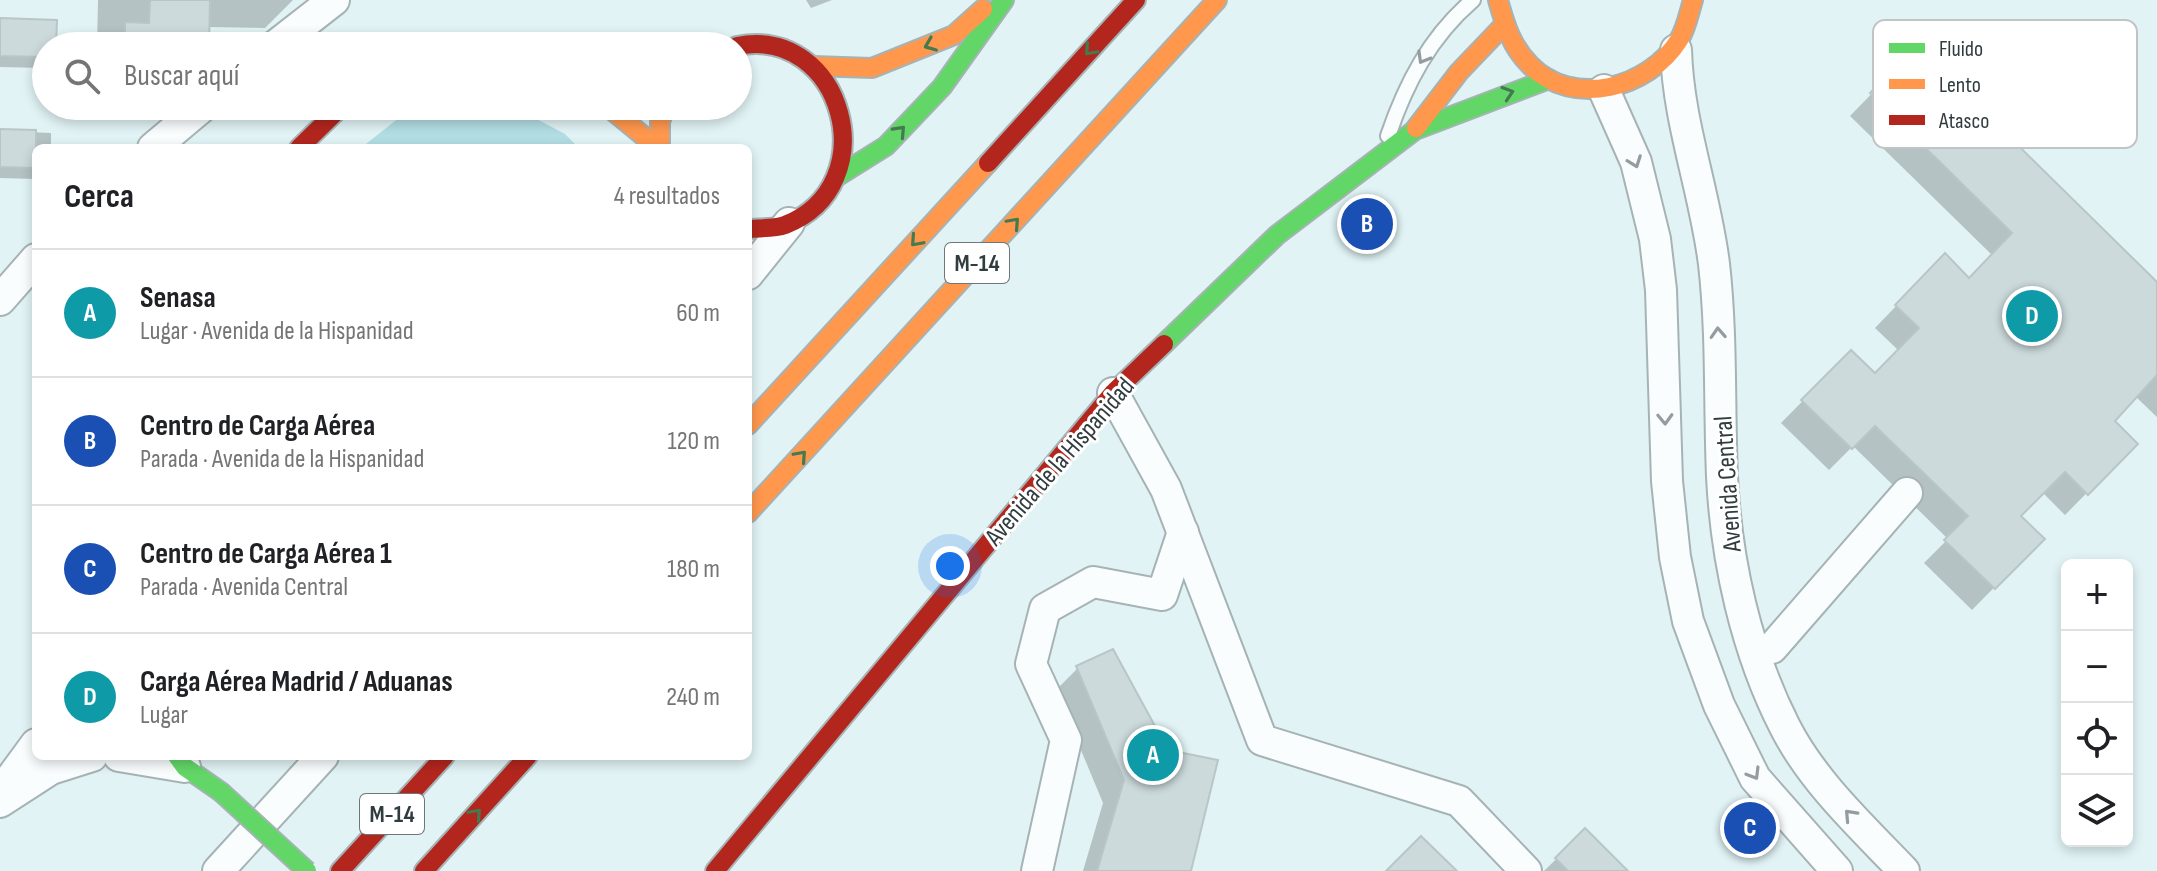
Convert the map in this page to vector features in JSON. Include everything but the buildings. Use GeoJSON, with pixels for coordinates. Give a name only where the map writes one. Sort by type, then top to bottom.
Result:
{"type":"FeatureCollection","features":[{"type":"Feature","properties":{"kind":"main road"},"geometry":{"type":"LineString","coordinates":[[813,66],[872,68],[954,35],[992,0]]}},
{"type":"Feature","properties":{"kind":"main road"},"geometry":{"type":"LineString","coordinates":[[838,176],[886,146],[942,87],[1004,0]]}},
{"type":"Feature","properties":{"kind":"main road","name":"M-14"},"geometry":{"type":"LineString","coordinates":[[752,421],[1136,0]]}},
{"type":"Feature","properties":{"kind":"main road"},"geometry":{"type":"LineString","coordinates":[[1212,6],[1225,0]]}},
{"type":"Feature","properties":{"kind":"main road"},"geometry":{"type":"LineString","coordinates":[[1498,0],[1503,26],[1514,47],[1549,79],[1576,89],[1604,90],[1632,84],[1657,70],[1676,50],[1690,23],[1693,0]]}},
{"type":"Feature","properties":{"kind":"main road","name":"M-14"},"geometry":{"type":"LineString","coordinates":[[752,509],[1212,6]]}},
{"type":"Feature","properties":{"kind":"main road","name":"Avenida de la Hispanidad"},"geometry":{"type":"LineString","coordinates":[[715,871],[1113,393],[1277,235],[1415,130],[1459,72],[1503,26]]}},
{"type":"Feature","properties":{"kind":"main road"},"geometry":{"type":"LineString","coordinates":[[752,44],[782,48],[813,66],[833,89],[844,117],[846,147],[838,176],[818,204],[789,223],[752,228]]}},
{"type":"Feature","properties":{"kind":"main road","name":"Avenida de la Hispanidad"},"geometry":{"type":"LineString","coordinates":[[1415,130],[1549,79]]}},
{"type":"Feature","properties":{"kind":"main road"},"geometry":{"type":"LineString","coordinates":[[303,144],[328,120]]}},
{"type":"Feature","properties":{"kind":"main road"},"geometry":{"type":"LineString","coordinates":[[624,120],[654,144]]}},
{"type":"Feature","properties":{"kind":"main road"},"geometry":{"type":"LineString","coordinates":[[659,144],[661,120]]}},
{"type":"Feature","properties":{"kind":"main road"},"geometry":{"type":"LineString","coordinates":[[186,760],[307,871]]}},
{"type":"Feature","properties":{"kind":"main road","name":"M-14"},"geometry":{"type":"LineString","coordinates":[[340,871],[441,760]]}},
{"type":"Feature","properties":{"kind":"main road","name":"M-14"},"geometry":{"type":"LineString","coordinates":[[424,871],[524,760]]}},
{"type":"Feature","properties":{"kind":"street"},"geometry":{"type":"LineString","coordinates":[[293,32],[334,0]]}},
{"type":"Feature","properties":{"kind":"street","name":"Avenida Central"},"geometry":{"type":"LineString","coordinates":[[1676,50],[1683,122],[1702,190],[1714,265],[1722,478],[1741,610],[1785,728],[1844,809],[1904,871]]}},
{"type":"Feature","properties":{"kind":"street"},"geometry":{"type":"LineString","coordinates":[[1604,90],[1636,162],[1655,239],[1661,290],[1667,481],[1675,557],[1688,621],[1719,705],[1755,778],[1837,871]]}},
{"type":"Feature","properties":{"kind":"street"},"geometry":{"type":"LineString","coordinates":[[158,144],[186,120]]}},
{"type":"Feature","properties":{"kind":"street"},"geometry":{"type":"LineString","coordinates":[[752,269],[789,223]]}},
{"type":"Feature","properties":{"kind":"street"},"geometry":{"type":"LineString","coordinates":[[0,300],[32,264]]}},
{"type":"Feature","properties":{"kind":"street"},"geometry":{"type":"LineString","coordinates":[[1113,393],[1166,489],[1262,740],[1459,801],[1526,871]]}},
{"type":"Feature","properties":{"kind":"street"},"geometry":{"type":"LineString","coordinates":[[1772,648],[1907,493]]}},
{"type":"Feature","properties":{"kind":"street"},"geometry":{"type":"LineString","coordinates":[[1037,871],[1066,740],[1031,664],[1045,609],[1093,582],[1162,595],[1183,532]]}},
{"type":"Feature","properties":{"kind":"street"},"geometry":{"type":"LineString","coordinates":[[0,793],[32,749]]}},
{"type":"Feature","properties":{"kind":"street"},"geometry":{"type":"LineString","coordinates":[[0,802],[51,769],[79,760]]}},
{"type":"Feature","properties":{"kind":"street"},"geometry":{"type":"LineString","coordinates":[[218,871],[319,760]]}},
{"type":"Feature","properties":{"kind":"lane"},"geometry":{"type":"LineString","coordinates":[[1382,155],[1402,95],[1429,47],[1473,0]]}},
{"type":"Feature","properties":{"kind":"shaded area"},"geometry":{"type":"Polygon","coordinates":[[[396,120],[538,120],[565,134],[575,144],[366,144],[396,120]]]}},
{"type":"Feature","properties":{"kind":"traffic: fast"},"geometry":{"type":"LineString","coordinates":[[838,176],[886,146],[942,87],[1004,0]]}},
{"type":"Feature","properties":{"kind":"traffic: fast"},"geometry":{"type":"LineString","coordinates":[[1164,344],[1277,235],[1415,130],[1549,79]]}},
{"type":"Feature","properties":{"kind":"traffic: fast"},"geometry":{"type":"LineString","coordinates":[[180,760],[221,792]]}},
{"type":"Feature","properties":{"kind":"traffic: fast"},"geometry":{"type":"LineString","coordinates":[[221,792],[307,871]]}},
{"type":"Feature","properties":{"kind":"traffic: slow"},"geometry":{"type":"LineString","coordinates":[[752,509],[1217,0]]}},
{"type":"Feature","properties":{"kind":"traffic: slow"},"geometry":{"type":"LineString","coordinates":[[1498,0],[1513,43],[1530,65],[1548,79],[1588,89],[1630,81],[1666,57],[1681,36],[1693,0]]}},
{"type":"Feature","properties":{"kind":"traffic: slow"},"geometry":{"type":"LineString","coordinates":[[813,66],[872,68],[954,35],[983,9]]}},
{"type":"Feature","properties":{"kind":"traffic: slow"},"geometry":{"type":"LineString","coordinates":[[1416,128],[1459,72],[1503,26]]}},
{"type":"Feature","properties":{"kind":"traffic: slow"},"geometry":{"type":"LineString","coordinates":[[624,120],[653,144]]}},
{"type":"Feature","properties":{"kind":"traffic: slow"},"geometry":{"type":"LineString","coordinates":[[660,144],[661,120]]}},
{"type":"Feature","properties":{"kind":"traffic: slow"},"geometry":{"type":"LineString","coordinates":[[752,421],[988,163]]}},
{"type":"Feature","properties":{"kind":"traffic: jam"},"geometry":{"type":"LineString","coordinates":[[988,163],[1136,0]]}},
{"type":"Feature","properties":{"kind":"traffic: jam"},"geometry":{"type":"LineString","coordinates":[[752,46],[774,46],[804,59],[826,83],[839,113],[843,145],[835,177],[817,205],[785,225],[752,229]]}},
{"type":"Feature","properties":{"kind":"traffic: jam"},"geometry":{"type":"LineString","coordinates":[[303,144],[328,120]]}},
{"type":"Feature","properties":{"kind":"traffic: jam"},"geometry":{"type":"LineString","coordinates":[[715,871],[1113,393],[1164,344]]}},
{"type":"Feature","properties":{"kind":"traffic: jam"},"geometry":{"type":"LineString","coordinates":[[340,871],[441,760]]}},
{"type":"Feature","properties":{"kind":"traffic: jam"},"geometry":{"type":"LineString","coordinates":[[424,871],[524,760]]}},
{"type":"Feature","properties":{"kind":"place","name":"Centro de Carga Aérea"},"geometry":{"type":"Point","coordinates":[1367,224]}},
{"type":"Feature","properties":{"kind":"place","name":"Carga Aérea Madrid / Aduanas"},"geometry":{"type":"Point","coordinates":[2032,316]}},
{"type":"Feature","properties":{"kind":"place","name":"Senasa"},"geometry":{"type":"Point","coordinates":[1153,755]}},
{"type":"Feature","properties":{"kind":"place","name":"Centro de Carga Aérea 1"},"geometry":{"type":"Point","coordinates":[1750,828]}}]}
